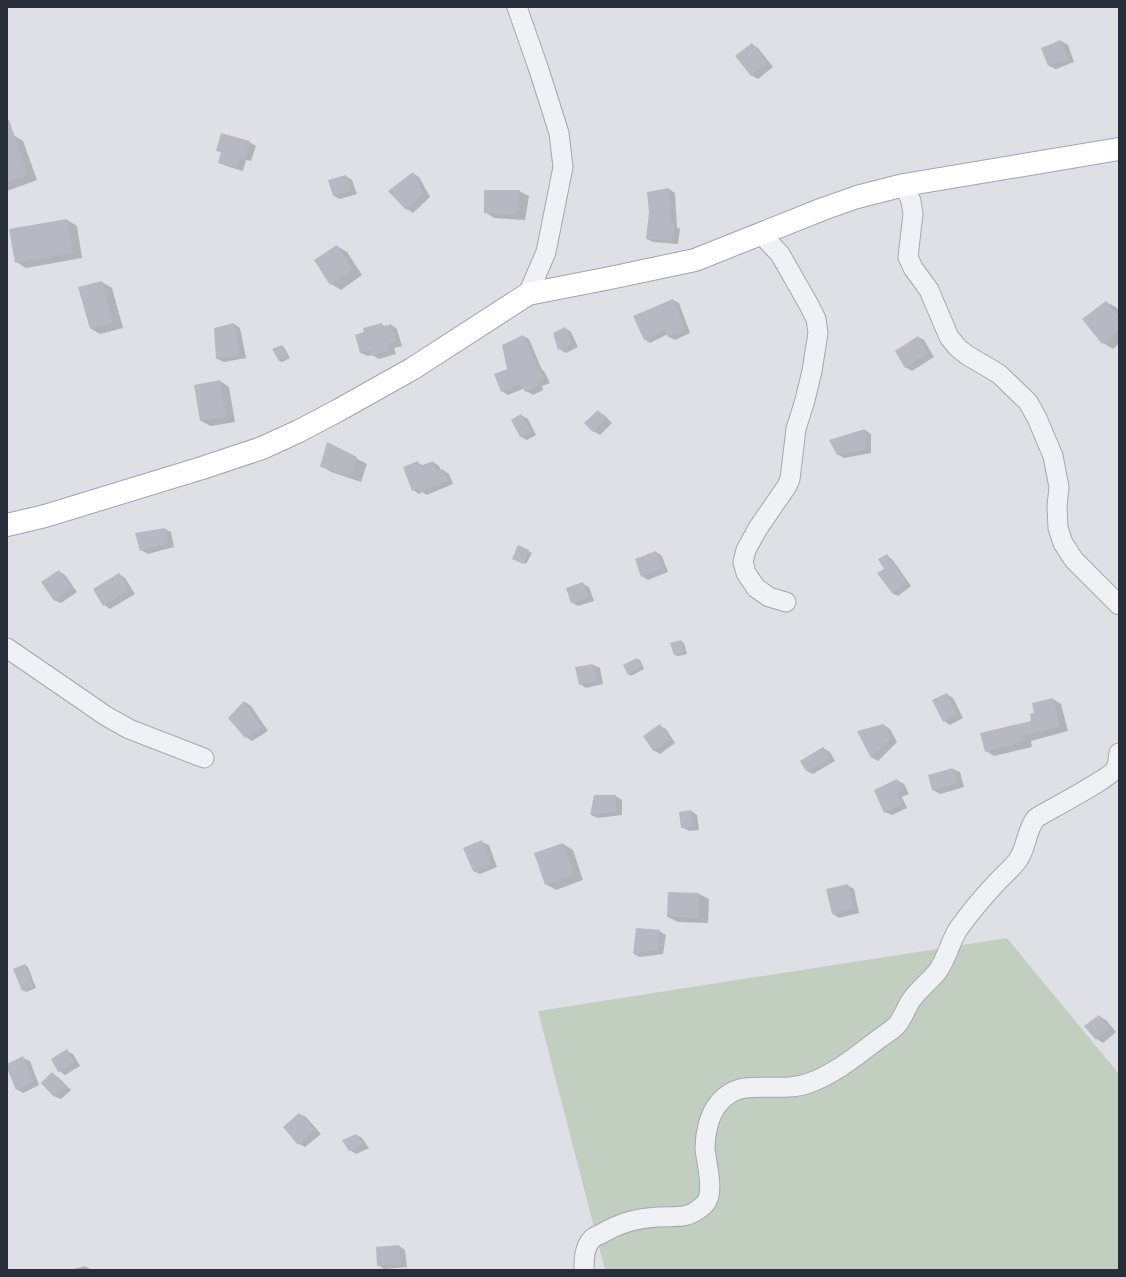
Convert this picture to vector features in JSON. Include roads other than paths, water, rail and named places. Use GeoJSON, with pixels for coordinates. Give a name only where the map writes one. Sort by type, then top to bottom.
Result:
{"type":"FeatureCollection","features":[{"type":"Feature","properties":{"kind":"main road"},"geometry":{"type":"LineString","coordinates":[[7,525],[45,516],[262,448],[337,411],[412,368],[528,294],[696,260],[823,209],[857,197],[904,185],[1119,149]]}},
{"type":"Feature","properties":{"kind":"street"},"geometry":{"type":"LineString","coordinates":[[517,7],[559,133],[563,167],[546,252],[528,294]]}},
{"type":"Feature","properties":{"kind":"street"},"geometry":{"type":"LineString","coordinates":[[904,185],[911,201],[913,214],[908,257],[913,268],[929,290],[949,337],[958,348],[967,356],[999,374],[1028,402],[1040,424],[1053,456],[1059,487],[1057,506],[1058,528],[1063,543],[1074,560],[1119,605]]}},
{"type":"Feature","properties":{"kind":"street"},"geometry":{"type":"LineString","coordinates":[[760,234],[780,254],[816,319],[818,333],[812,371],[796,428],[790,479],[787,486],[758,528],[746,550],[743,562],[746,573],[756,588],[769,597],[786,602]]}},
{"type":"Feature","properties":{"kind":"street"},"geometry":{"type":"LineString","coordinates":[[7,648],[106,716],[129,729],[204,758]]}},
{"type":"Feature","properties":{"kind":"street"},"geometry":{"type":"LineString","coordinates":[[584,1270],[586,1249],[592,1239],[607,1230],[619,1224],[641,1218],[662,1216],[676,1217],[691,1214],[707,1202],[710,1186],[705,1148],[707,1131],[718,1104],[727,1095],[736,1090],[745,1088],[796,1087],[808,1083],[825,1076],[852,1059],[896,1026],[912,999],[925,983],[936,973],[958,930],[974,907],[1018,860],[1024,850],[1032,822],[1036,818],[1097,783],[1113,772],[1117,767],[1119,753]]}}]}
